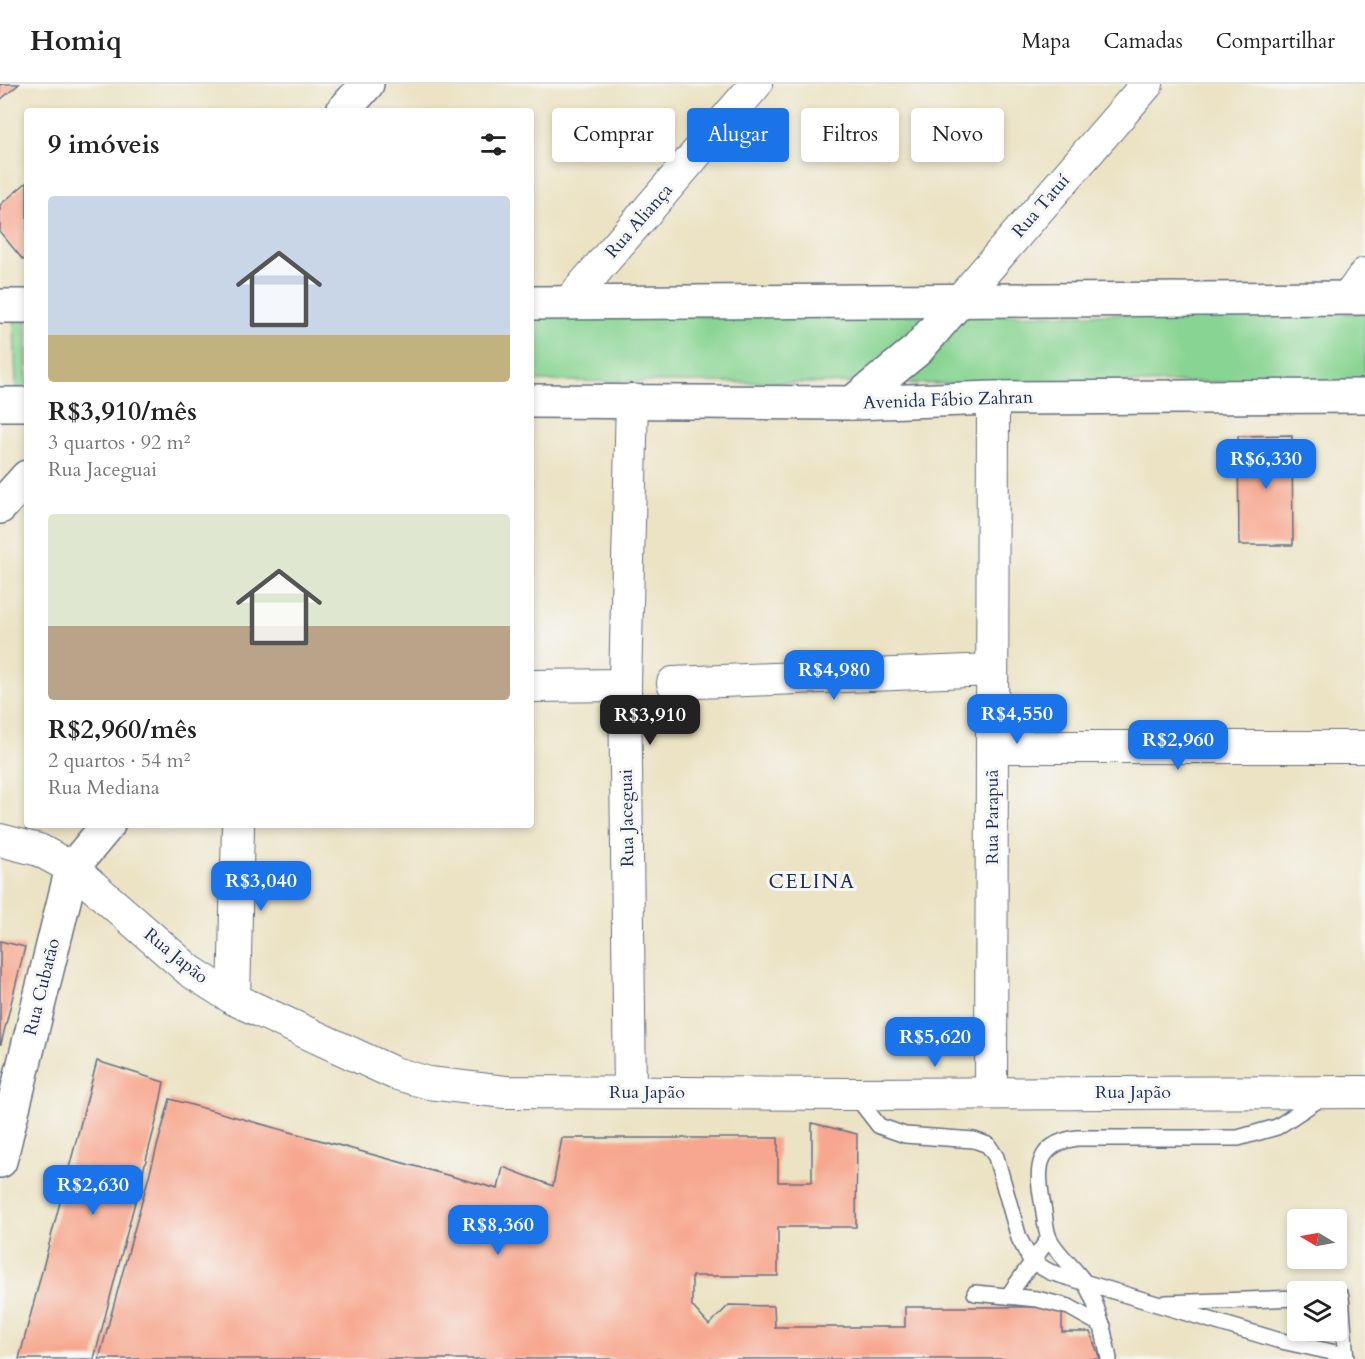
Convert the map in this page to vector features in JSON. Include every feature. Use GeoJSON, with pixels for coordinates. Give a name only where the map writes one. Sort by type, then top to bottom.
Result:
{"type":"FeatureCollection","features":[{"type":"Feature","properties":{"kind":"main road"},"geometry":{"type":"LineString","coordinates":[[347,108],[367,84]]}},
{"type":"Feature","properties":{"kind":"main road"},"geometry":{"type":"LineString","coordinates":[[534,303],[960,300],[1359,290]]}},
{"type":"Feature","properties":{"kind":"main road"},"geometry":{"type":"LineString","coordinates":[[852,403],[917,350],[960,300]]}},
{"type":"Feature","properties":{"kind":"main road","name":"Avenida Fábio Zahran"},"geometry":{"type":"LineString","coordinates":[[534,401],[852,403],[993,398],[1365,396]]}},
{"type":"Feature","properties":{"kind":"main road"},"geometry":{"type":"LineString","coordinates":[[0,404],[24,404]]}},
{"type":"Feature","properties":{"kind":"main road"},"geometry":{"type":"LineString","coordinates":[[0,507],[24,480]]}},
{"type":"Feature","properties":{"kind":"main road","name":"Rua Cubatão"},"geometry":{"type":"LineString","coordinates":[[0,1161],[72,868],[105,828]]}},
{"type":"Feature","properties":{"kind":"street","name":"Rua Aliança"},"geometry":{"type":"LineString","coordinates":[[568,303],[756,84]]}},
{"type":"Feature","properties":{"kind":"street","name":"Rua Tatuí"},"geometry":{"type":"LineString","coordinates":[[960,300],[1147,84]]}},
{"type":"Feature","properties":{"kind":"street","name":"Rua Parapuã"},"geometry":{"type":"LineString","coordinates":[[991,1092],[993,398]]}},
{"type":"Feature","properties":{"kind":"street","name":"Rua Jaceguai"},"geometry":{"type":"LineString","coordinates":[[630,1092],[625,685],[632,400]]}},
{"type":"Feature","properties":{"kind":"street"},"geometry":{"type":"LineString","coordinates":[[673,683],[992,669]]}},
{"type":"Feature","properties":{"kind":"street"},"geometry":{"type":"LineString","coordinates":[[534,686],[625,685]]}},
{"type":"Feature","properties":{"kind":"street"},"geometry":{"type":"LineString","coordinates":[[992,747],[1365,747]]}},
{"type":"Feature","properties":{"kind":"street"},"geometry":{"type":"LineString","coordinates":[[234,999],[238,828]]}},
{"type":"Feature","properties":{"kind":"street","name":"Rua Japão"},"geometry":{"type":"LineString","coordinates":[[0,840],[39,850],[72,868],[190,971],[234,999],[394,1073],[429,1083],[505,1092],[854,1094],[1365,1092]]}},
{"type":"Feature","properties":{"kind":"lane"},"geometry":{"type":"LineString","coordinates":[[1109,1359],[1103,1326],[1086,1284],[1049,1238],[1040,1187],[1040,1166],[1046,1152],[1060,1140],[1077,1138],[1238,1138],[1277,1126],[1330,1091]]}},
{"type":"Feature","properties":{"kind":"lane"},"geometry":{"type":"LineString","coordinates":[[854,1094],[879,1126],[905,1135],[974,1140],[988,1146],[996,1157],[1019,1238],[1031,1261],[1050,1272],[1152,1304],[1345,1357],[1344,1341]]}},
{"type":"Feature","properties":{"kind":"lane"},"geometry":{"type":"LineString","coordinates":[[1008,1296],[1049,1238]]}},
{"type":"Feature","properties":{"kind":"lane"},"geometry":{"type":"LineString","coordinates":[[975,1293],[1037,1299],[1069,1307],[1103,1326]]}},
{"type":"Feature","properties":{"kind":"lane"},"geometry":{"type":"LineString","coordinates":[[1152,1304],[1287,1298]]}},
{"type":"Feature","properties":{"kind":"green space"},"geometry":{"type":"Polygon","coordinates":[[[1365,313],[1365,381],[992,384],[534,381],[534,317],[1365,313]]]}},
{"type":"Feature","properties":{"kind":"green space"},"geometry":{"type":"Polygon","coordinates":[[[14,320],[24,320],[24,390],[16,390],[14,320]]]}},
{"type":"Feature","properties":{"kind":"building"},"geometry":{"type":"Polygon","coordinates":[[[0,84],[19,84],[0,100],[0,84]]]}},
{"type":"Feature","properties":{"kind":"building"},"geometry":{"type":"Polygon","coordinates":[[[24,185],[23,260],[0,232],[0,205],[24,185]]]}},
{"type":"Feature","properties":{"kind":"building"},"geometry":{"type":"Polygon","coordinates":[[[1292,435],[1293,545],[1239,545],[1238,436],[1292,435]]]}},
{"type":"Feature","properties":{"kind":"building"},"geometry":{"type":"Polygon","coordinates":[[[0,941],[25,947],[1,1044],[0,1044],[0,941]]]}},
{"type":"Feature","properties":{"kind":"building"},"geometry":{"type":"Polygon","coordinates":[[[97,1061],[164,1082],[157,1118],[94,1359],[19,1359],[97,1061]]]}},
{"type":"Feature","properties":{"kind":"building"},"geometry":{"type":"Polygon","coordinates":[[[170,1099],[498,1189],[503,1167],[553,1186],[562,1138],[778,1138],[778,1182],[812,1182],[812,1123],[857,1134],[856,1227],[778,1227],[778,1276],[692,1276],[692,1306],[709,1325],[729,1305],[774,1306],[775,1327],[905,1327],[905,1307],[1062,1307],[1062,1332],[1090,1332],[1100,1359],[99,1359],[170,1099]]]}},
{"type":"Feature","properties":{"kind":"district","name":"CELINA"},"geometry":{"type":"Point","coordinates":[812,881]}}]}
